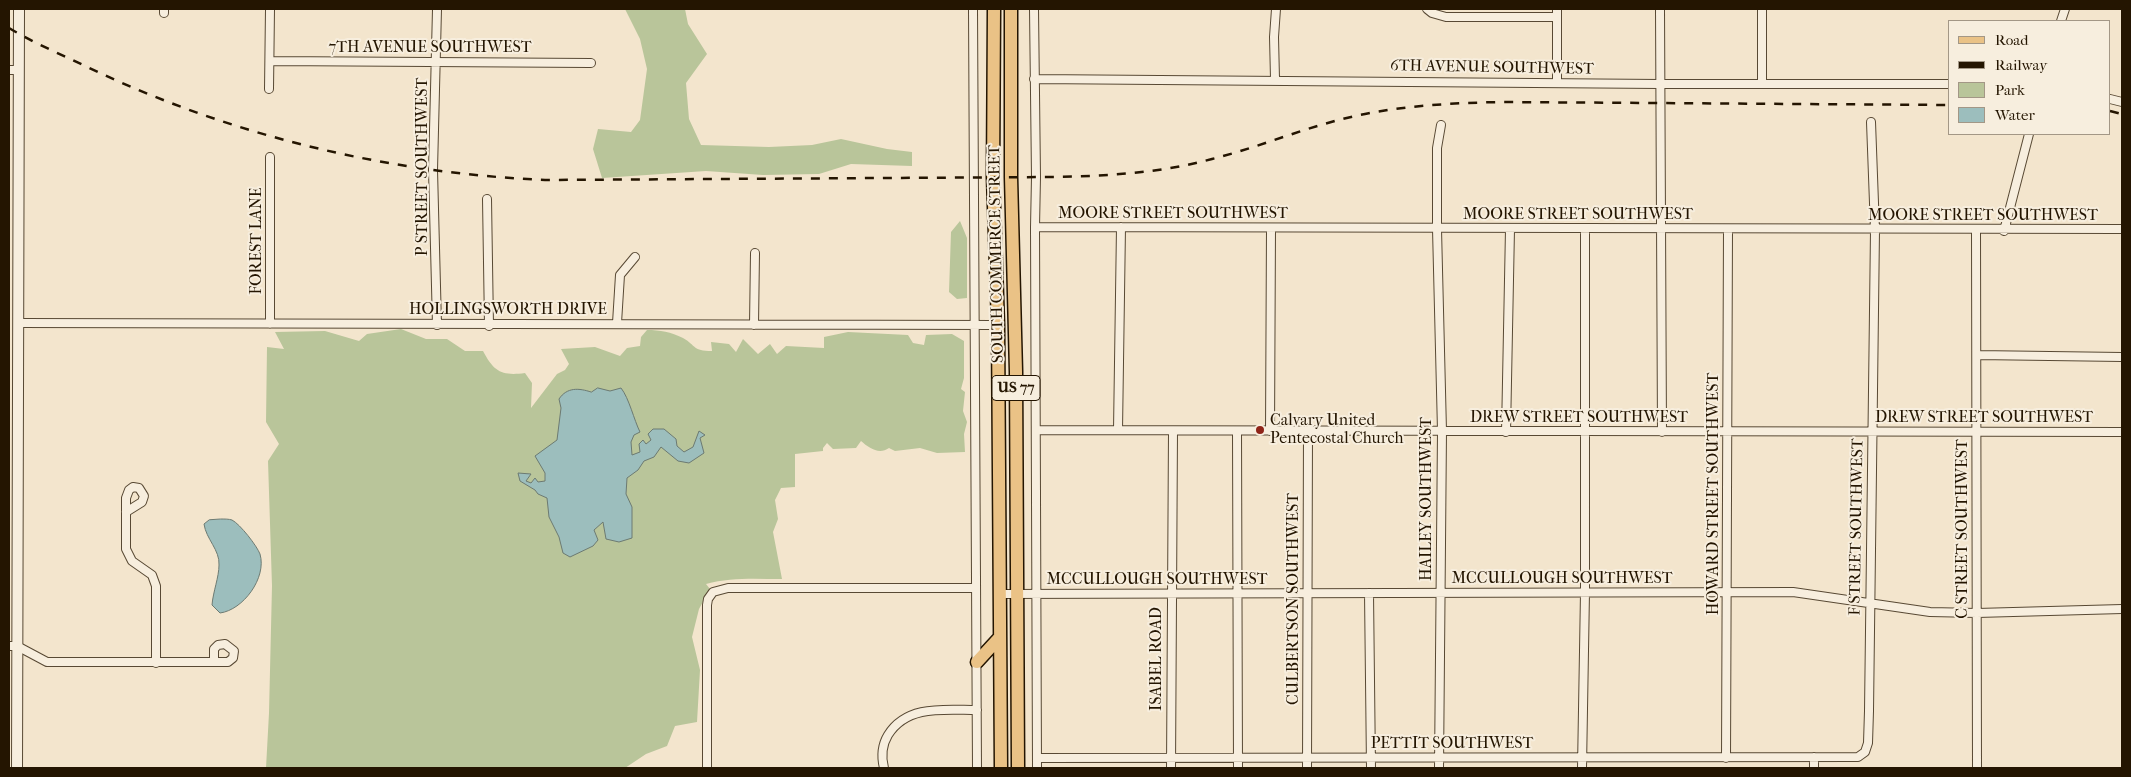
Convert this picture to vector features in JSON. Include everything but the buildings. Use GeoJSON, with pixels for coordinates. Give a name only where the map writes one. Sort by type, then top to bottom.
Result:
{"type":"FeatureCollection","features":[{"type":"Feature","properties":{"kind":"main road","name":"SOUTH COMMERCE STREET"},"geometry":{"type":"LineString","coordinates":[[994,9],[993,177],[998,326],[1001,768]]}},
{"type":"Feature","properties":{"kind":"main road","name":"SOUTH COMMERCE STREET"},"geometry":{"type":"LineString","coordinates":[[1011,9],[1011,177],[1016,372],[1018,768]]}},
{"type":"Feature","properties":{"kind":"main road"},"geometry":{"type":"LineString","coordinates":[[998,326],[1003,329],[1007,343],[1008,359],[1016,372]]}},
{"type":"Feature","properties":{"kind":"main road"},"geometry":{"type":"LineString","coordinates":[[977,662],[1000,637]]}},
{"type":"Feature","properties":{"kind":"street"},"geometry":{"type":"LineString","coordinates":[[17,768],[13,646],[14,414],[19,323],[14,70],[19,9]]}},
{"type":"Feature","properties":{"kind":"street"},"geometry":{"type":"LineString","coordinates":[[269,88],[270,9]]}},
{"type":"Feature","properties":{"kind":"street","name":"P STREET SOUTHWEST"},"geometry":{"type":"LineString","coordinates":[[437,9],[433,170],[438,325]]}},
{"type":"Feature","properties":{"kind":"street"},"geometry":{"type":"LineString","coordinates":[[974,9],[977,768]]}},
{"type":"Feature","properties":{"kind":"street"},"geometry":{"type":"LineString","coordinates":[[1034,9],[1037,768]]}},
{"type":"Feature","properties":{"kind":"street"},"geometry":{"type":"LineString","coordinates":[[1275,79],[1274,37],[1276,9]]}},
{"type":"Feature","properties":{"kind":"street"},"geometry":{"type":"LineString","coordinates":[[1427,9],[1432,13],[1446,17],[1557,13],[1557,82]]}},
{"type":"Feature","properties":{"kind":"street"},"geometry":{"type":"LineString","coordinates":[[1660,9],[1662,432]]}},
{"type":"Feature","properties":{"kind":"street"},"geometry":{"type":"LineString","coordinates":[[1762,9],[1762,84]]}},
{"type":"Feature","properties":{"kind":"street","name":"7TH AVENUE SOUTHWEST"},"geometry":{"type":"LineString","coordinates":[[270,61],[591,62]]}},
{"type":"Feature","properties":{"kind":"street","name":"6TH AVENUE SOUTHWEST"},"geometry":{"type":"LineString","coordinates":[[1034,79],[1275,79],[1660,84],[1948,84]]}},
{"type":"Feature","properties":{"kind":"street","name":"F STREET SOUTHWEST"},"geometry":{"type":"LineString","coordinates":[[1865,752],[1868,743],[1869,711],[1874,230],[1871,122]]}},
{"type":"Feature","properties":{"kind":"street","name":"HAILEY SOUTHWEST"},"geometry":{"type":"LineString","coordinates":[[1439,768],[1442,431],[1437,148],[1441,125]]}},
{"type":"Feature","properties":{"kind":"street"},"geometry":{"type":"LineString","coordinates":[[2004,230],[2029,135]]}},
{"type":"Feature","properties":{"kind":"street","name":"FOREST LANE"},"geometry":{"type":"LineString","coordinates":[[270,157],[270,324]]}},
{"type":"Feature","properties":{"kind":"street"},"geometry":{"type":"LineString","coordinates":[[488,199],[488,326]]}},
{"type":"Feature","properties":{"kind":"street","name":"MOORE STREET SOUTHWEST"},"geometry":{"type":"LineString","coordinates":[[1035,227],[2122,229]]}},
{"type":"Feature","properties":{"kind":"street"},"geometry":{"type":"LineString","coordinates":[[1118,430],[1121,227]]}},
{"type":"Feature","properties":{"kind":"street"},"geometry":{"type":"LineString","coordinates":[[1270,431],[1271,228]]}},
{"type":"Feature","properties":{"kind":"street"},"geometry":{"type":"LineString","coordinates":[[1506,432],[1510,229]]}},
{"type":"Feature","properties":{"kind":"street"},"geometry":{"type":"LineString","coordinates":[[1582,768],[1585,592],[1586,229]]}},
{"type":"Feature","properties":{"kind":"street","name":"HOWARD STREET SOUTHWEST"},"geometry":{"type":"LineString","coordinates":[[1726,758],[1728,229]]}},
{"type":"Feature","properties":{"kind":"street","name":"C STREET SOUTHWEST"},"geometry":{"type":"LineString","coordinates":[[1976,230],[1976,768]]}},
{"type":"Feature","properties":{"kind":"street"},"geometry":{"type":"LineString","coordinates":[[754,325],[755,253]]}},
{"type":"Feature","properties":{"kind":"street"},"geometry":{"type":"LineString","coordinates":[[617,323],[620,275],[635,257]]}},
{"type":"Feature","properties":{"kind":"street","name":"HOLLINGSWORTH DRIVE"},"geometry":{"type":"LineString","coordinates":[[19,323],[488,326],[617,323],[998,326]]}},
{"type":"Feature","properties":{"kind":"street"},"geometry":{"type":"LineString","coordinates":[[1977,354],[2122,357]]}},
{"type":"Feature","properties":{"kind":"street","name":"DREW STREET SOUTHWEST"},"geometry":{"type":"LineString","coordinates":[[1036,430],[2122,432]]}},
{"type":"Feature","properties":{"kind":"street","name":"ISABEL ROAD"},"geometry":{"type":"LineString","coordinates":[[1170,768],[1173,430]]}},
{"type":"Feature","properties":{"kind":"street"},"geometry":{"type":"LineString","coordinates":[[1237,431],[1238,768]]}},
{"type":"Feature","properties":{"kind":"street","name":"CULBERTSON SOUTHWEST"},"geometry":{"type":"LineString","coordinates":[[1307,768],[1308,431]]}},
{"type":"Feature","properties":{"kind":"street"},"geometry":{"type":"LineString","coordinates":[[126,512],[126,549],[132,561],[152,575],[156,586],[156,663]]}},
{"type":"Feature","properties":{"kind":"street"},"geometry":{"type":"LineString","coordinates":[[707,768],[707,605],[708,599],[713,592],[728,588],[976,588]]}},
{"type":"Feature","properties":{"kind":"street","name":"MCCULLOUGH SOUTHWEST"},"geometry":{"type":"LineString","coordinates":[[1000,594],[1793,592],[1930,612],[1977,613],[2122,609]]}},
{"type":"Feature","properties":{"kind":"street"},"geometry":{"type":"LineString","coordinates":[[1369,594],[1371,768]]}},
{"type":"Feature","properties":{"kind":"street"},"geometry":{"type":"LineString","coordinates":[[13,646],[47,662],[214,662]]}},
{"type":"Feature","properties":{"kind":"street"},"geometry":{"type":"LineString","coordinates":[[884,768],[882,758],[884,743],[892,730],[907,716],[929,710],[977,710]]}},
{"type":"Feature","properties":{"kind":"street","name":"PETTIT SOUTHWEST"},"geometry":{"type":"LineString","coordinates":[[1037,758],[1726,758],[1858,757],[1865,752]]}},
{"type":"Feature","properties":{"kind":"street"},"geometry":{"type":"LineString","coordinates":[[1814,757],[1814,768]]}},
{"type":"Feature","properties":{"kind":"green space"},"geometry":{"type":"Polygon","coordinates":[[[625,9],[685,9],[688,24],[707,54],[686,83],[689,119],[701,145],[769,147],[812,145],[841,139],[887,149],[912,152],[912,166],[851,164],[819,174],[763,175],[706,171],[602,178],[593,149],[598,129],[631,132],[640,120],[647,69],[640,39],[625,9]]]}},
{"type":"Feature","properties":{"kind":"green space"},"geometry":{"type":"Polygon","coordinates":[[[960,221],[967,238],[967,298],[957,299],[949,292],[951,232],[960,221]]]}},
{"type":"Feature","properties":{"kind":"green space"},"geometry":{"type":"Polygon","coordinates":[[[401,329],[426,339],[447,339],[465,351],[483,351],[495,368],[505,373],[525,373],[532,383],[531,408],[557,374],[565,370],[569,364],[561,349],[595,347],[620,356],[627,348],[640,346],[641,337],[647,330],[674,334],[698,349],[706,351],[712,351],[711,342],[729,344],[736,352],[743,339],[758,354],[770,344],[777,354],[786,346],[824,348],[824,337],[848,332],[908,335],[913,343],[924,345],[926,335],[952,334],[964,341],[964,378],[961,389],[965,392],[963,411],[967,422],[964,434],[965,452],[937,453],[920,448],[895,451],[889,448],[878,451],[861,441],[856,448],[833,449],[827,443],[823,451],[795,454],[795,487],[781,488],[775,500],[778,519],[773,532],[782,579],[734,579],[706,584],[710,589],[699,609],[692,637],[700,670],[697,722],[675,726],[667,746],[646,754],[625,768],[266,768],[272,586],[268,461],[279,444],[266,422],[267,347],[284,349],[275,332],[325,331],[359,341],[367,334],[401,329]]]}},
{"type":"Feature","properties":{"kind":"water"},"geometry":{"type":"Polygon","coordinates":[[[598,388],[610,391],[621,388],[626,397],[640,432],[634,435],[631,442],[632,455],[640,452],[639,444],[643,440],[646,444],[651,440],[648,434],[653,429],[664,429],[676,439],[677,446],[684,452],[693,447],[699,431],[705,435],[700,438],[704,453],[689,463],[678,461],[661,447],[654,457],[644,461],[638,470],[627,478],[626,494],[632,507],[632,538],[619,542],[606,539],[603,522],[594,530],[598,540],[593,546],[570,557],[563,553],[559,537],[549,517],[547,498],[520,481],[518,473],[531,474],[526,481],[531,483],[535,478],[538,482],[545,481],[545,473],[535,456],[557,440],[561,408],[559,399],[569,390],[578,389],[591,392],[598,388]]]}},
{"type":"Feature","properties":{"kind":"water"},"geometry":{"type":"Polygon","coordinates":[[[209,520],[232,520],[244,530],[258,550],[261,563],[260,573],[256,582],[245,599],[229,611],[220,613],[212,605],[219,560],[204,524],[209,520]]]}},
{"type":"Feature","properties":{"kind":"railway"},"geometry":{"type":"LineString","coordinates":[[9,28],[45,47],[138,90],[194,112],[251,130],[308,146],[367,159],[485,176],[545,180],[1114,175],[1192,164],[1231,154],[1345,118],[1399,108],[1450,104],[1501,102],[1948,105]]}},
{"type":"Feature","properties":{"kind":"railway"},"geometry":{"type":"LineString","coordinates":[[2111,111],[2122,114]]}},
{"type":"Feature","properties":{"kind":"place","name":"Calvary United Pentecostal Church"},"geometry":{"type":"Point","coordinates":[1260,430]}}]}
